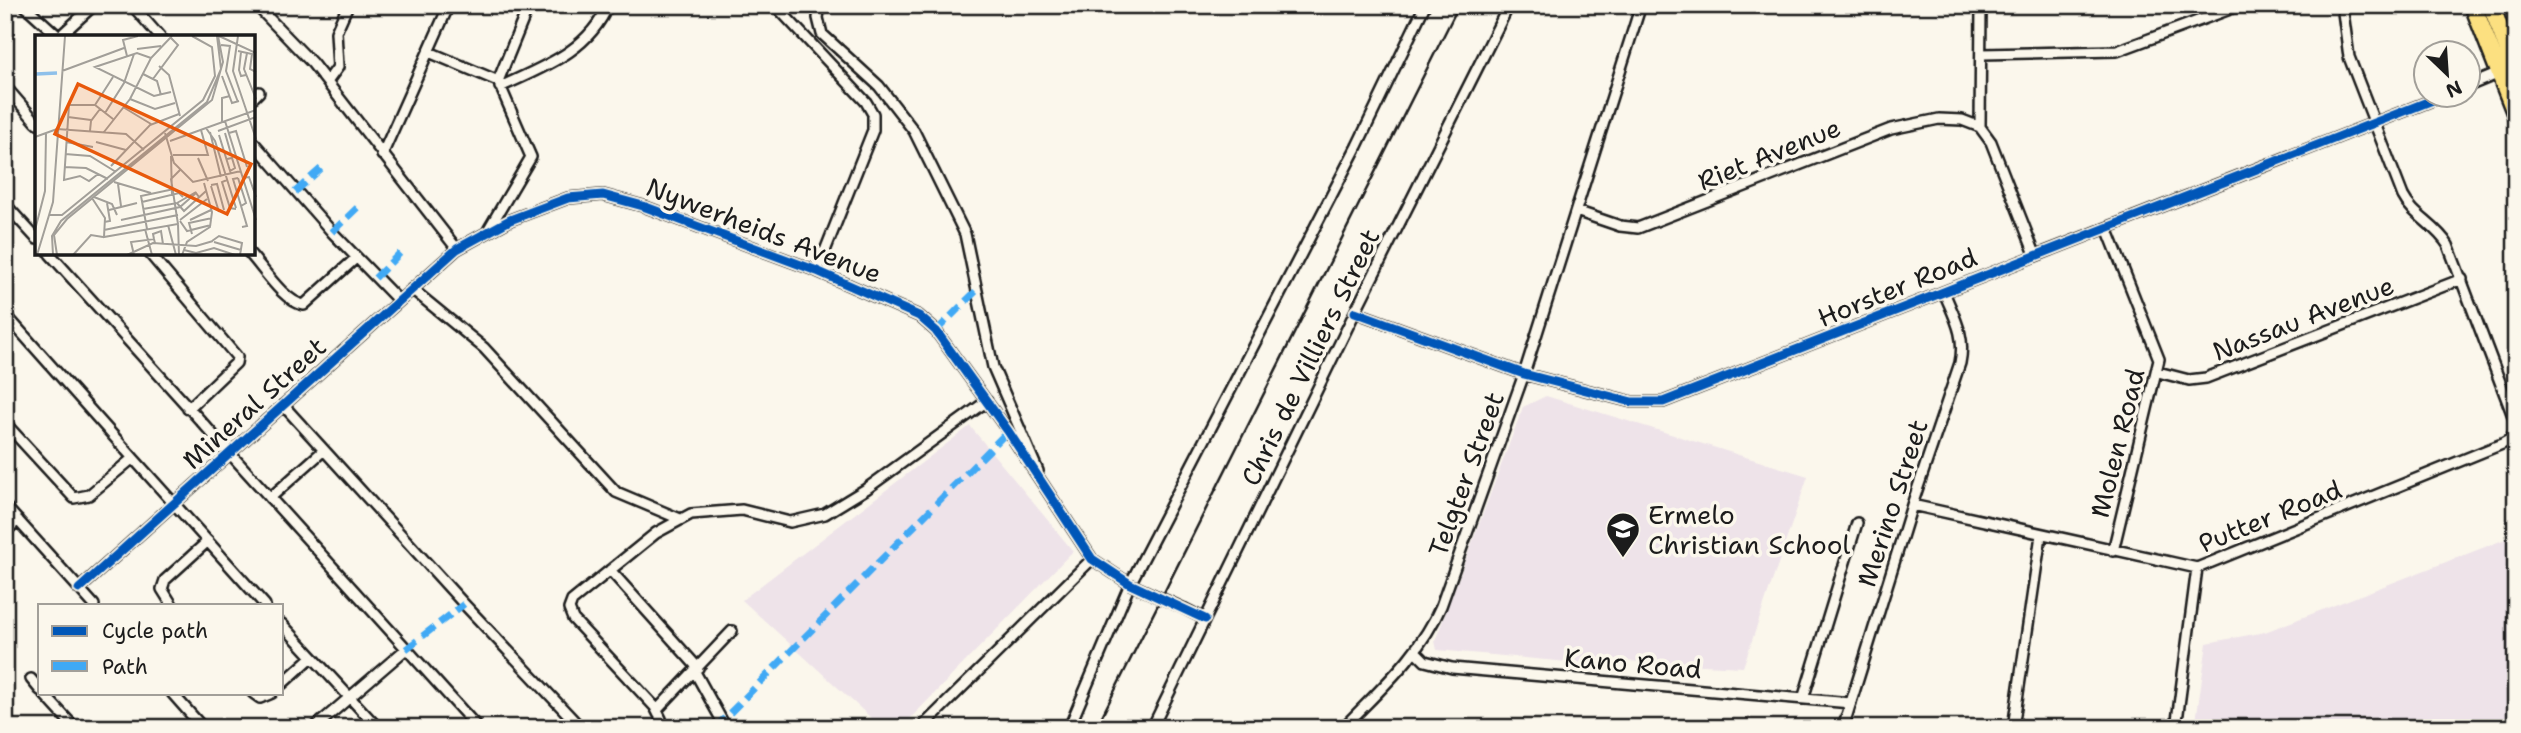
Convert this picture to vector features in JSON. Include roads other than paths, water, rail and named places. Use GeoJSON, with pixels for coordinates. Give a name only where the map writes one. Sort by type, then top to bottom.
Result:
{"type":"FeatureCollection","features":[{"type":"Feature","properties":{"kind":"highway"},"geometry":{"type":"LineString","coordinates":[[2473,5],[2511,70]]}},
{"type":"Feature","properties":{"kind":"highway"},"geometry":{"type":"LineString","coordinates":[[2491,5],[2511,70],[2516,115]]}},
{"type":"Feature","properties":{"kind":"street"},"geometry":{"type":"LineString","coordinates":[[24,5],[57,35]]}},
{"type":"Feature","properties":{"kind":"street"},"geometry":{"type":"LineString","coordinates":[[61,35],[94,5]]}},
{"type":"Feature","properties":{"kind":"street"},"geometry":{"type":"LineString","coordinates":[[132,5],[158,35]]}},
{"type":"Feature","properties":{"kind":"street"},"geometry":{"type":"LineString","coordinates":[[256,5],[300,48],[457,249]]}},
{"type":"Feature","properties":{"kind":"street"},"geometry":{"type":"LineString","coordinates":[[327,82],[338,67],[336,32],[348,5]]}},
{"type":"Feature","properties":{"kind":"street"},"geometry":{"type":"LineString","coordinates":[[382,155],[449,5]]}},
{"type":"Feature","properties":{"kind":"street"},"geometry":{"type":"LineString","coordinates":[[499,84],[529,5]]}},
{"type":"Feature","properties":{"kind":"street"},"geometry":{"type":"LineString","coordinates":[[499,84],[554,61],[584,41],[598,27],[608,5]]}},
{"type":"Feature","properties":{"kind":"street"},"geometry":{"type":"LineString","coordinates":[[790,5],[778,9],[866,102],[874,120],[864,159],[843,201],[817,271]]}},
{"type":"Feature","properties":{"kind":"street"},"geometry":{"type":"LineString","coordinates":[[820,5],[822,34],[879,86],[914,131],[965,234],[993,368],[1035,458],[1040,480]]}},
{"type":"Feature","properties":{"kind":"street"},"geometry":{"type":"LineString","coordinates":[[1069,728],[1130,584],[1357,146],[1424,5]]}},
{"type":"Feature","properties":{"kind":"street","name":"Chris de Villiers Street"},"geometry":{"type":"LineString","coordinates":[[1152,728],[1354,312],[1509,5]]}},
{"type":"Feature","properties":{"kind":"street","name":"Telgter Street"},"geometry":{"type":"LineString","coordinates":[[1343,728],[1416,652],[1429,633],[1441,606],[1524,374],[1641,5]]}},
{"type":"Feature","properties":{"kind":"street"},"geometry":{"type":"LineString","coordinates":[[1981,5],[1980,127],[1991,142],[2035,254]]}},
{"type":"Feature","properties":{"kind":"street"},"geometry":{"type":"LineString","coordinates":[[1982,54],[2117,51],[2241,5]]}},
{"type":"Feature","properties":{"kind":"street"},"geometry":{"type":"LineString","coordinates":[[2342,5],[2349,57],[2405,201],[2445,240],[2516,424]]}},
{"type":"Feature","properties":{"kind":"street"},"geometry":{"type":"LineString","coordinates":[[429,52],[499,84],[531,157],[487,232]]}},
{"type":"Feature","properties":{"kind":"street"},"geometry":{"type":"LineString","coordinates":[[2482,81],[2511,70]]}},
{"type":"Feature","properties":{"kind":"street"},"geometry":{"type":"LineString","coordinates":[[5,86],[35,121]]}},
{"type":"Feature","properties":{"kind":"street","name":"Horster Road"},"geometry":{"type":"LineString","coordinates":[[1354,312],[1524,374],[1642,404],[1662,402],[2035,254],[2415,108]]}},
{"type":"Feature","properties":{"kind":"street","name":"Riet Avenue"},"geometry":{"type":"LineString","coordinates":[[1576,211],[1620,226],[1638,228],[1891,129],[1939,119],[1962,120],[1980,127]]}},
{"type":"Feature","properties":{"kind":"street"},"geometry":{"type":"LineString","coordinates":[[256,145],[356,258],[399,302]]}},
{"type":"Feature","properties":{"kind":"street","name":"Nywerheids Avenue"},"geometry":{"type":"LineString","coordinates":[[457,249],[487,232],[556,201],[579,195],[603,195],[636,203],[817,271],[919,316],[936,331],[987,401],[1092,559]]}},
{"type":"Feature","properties":{"kind":"street"},"geometry":{"type":"LineString","coordinates":[[5,204],[35,237]]}},
{"type":"Feature","properties":{"kind":"street","name":"Molen Road"},"geometry":{"type":"LineString","coordinates":[[2107,228],[2159,359],[2113,551]]}},
{"type":"Feature","properties":{"kind":"street","name":"Mineral Street"},"geometry":{"type":"LineString","coordinates":[[79,589],[457,249]]}},
{"type":"Feature","properties":{"kind":"street"},"geometry":{"type":"LineString","coordinates":[[52,256],[478,728]]}},
{"type":"Feature","properties":{"kind":"street"},"geometry":{"type":"LineString","coordinates":[[151,256],[237,357],[236,363],[188,408]]}},
{"type":"Feature","properties":{"kind":"street"},"geometry":{"type":"LineString","coordinates":[[252,256],[296,303],[304,305],[356,258]]}},
{"type":"Feature","properties":{"kind":"street","name":"Nassau Avenue"},"geometry":{"type":"LineString","coordinates":[[2158,372],[2189,380],[2214,376],[2462,279]]}},
{"type":"Feature","properties":{"kind":"street"},"geometry":{"type":"LineString","coordinates":[[412,289],[484,348],[616,492],[680,519]]}},
{"type":"Feature","properties":{"kind":"street","name":"Merino Street"},"geometry":{"type":"LineString","coordinates":[[1843,728],[1962,354],[1961,330],[1944,292]]}},
{"type":"Feature","properties":{"kind":"street"},"geometry":{"type":"LineString","coordinates":[[5,314],[264,604]]}},
{"type":"Feature","properties":{"kind":"street"},"geometry":{"type":"LineString","coordinates":[[659,728],[661,719],[657,710],[573,619],[569,606],[575,597],[680,519],[701,512],[752,511],[790,522],[816,518],[866,489],[987,401]]}},
{"type":"Feature","properties":{"kind":"street"},"geometry":{"type":"LineString","coordinates":[[283,405],[581,728]]}},
{"type":"Feature","properties":{"kind":"street"},"geometry":{"type":"LineString","coordinates":[[5,423],[74,498],[89,495],[133,458]]}},
{"type":"Feature","properties":{"kind":"street","name":"Putter Road"},"geometry":{"type":"LineString","coordinates":[[1912,505],[2197,568],[2511,439],[2516,429]]}},
{"type":"Feature","properties":{"kind":"street"},"geometry":{"type":"LineString","coordinates":[[270,498],[324,450]]}},
{"type":"Feature","properties":{"kind":"street"},"geometry":{"type":"LineString","coordinates":[[5,506],[93,604]]}},
{"type":"Feature","properties":{"kind":"street"},"geometry":{"type":"LineString","coordinates":[[5,532],[18,520]]}},
{"type":"Feature","properties":{"kind":"street"},"geometry":{"type":"LineString","coordinates":[[1803,699],[1857,523]]}},
{"type":"Feature","properties":{"kind":"street"},"geometry":{"type":"LineString","coordinates":[[2013,728],[2041,535]]}},
{"type":"Feature","properties":{"kind":"street"},"geometry":{"type":"LineString","coordinates":[[171,604],[162,589],[164,580],[208,541]]}},
{"type":"Feature","properties":{"kind":"street"},"geometry":{"type":"LineString","coordinates":[[921,728],[1092,559],[1130,584],[1205,619]]}},
{"type":"Feature","properties":{"kind":"street"},"geometry":{"type":"LineString","coordinates":[[2176,728],[2197,568]]}},
{"type":"Feature","properties":{"kind":"street"},"geometry":{"type":"LineString","coordinates":[[610,570],[697,670],[726,728]]}},
{"type":"Feature","properties":{"kind":"street"},"geometry":{"type":"LineString","coordinates":[[284,626],[378,728]]}},
{"type":"Feature","properties":{"kind":"street"},"geometry":{"type":"LineString","coordinates":[[657,710],[732,631]]}},
{"type":"Feature","properties":{"kind":"street"},"geometry":{"type":"LineString","coordinates":[[314,728],[406,649]]}},
{"type":"Feature","properties":{"kind":"street","name":"Kano Road"},"geometry":{"type":"LineString","coordinates":[[1416,652],[1425,661],[1452,668],[1851,703]]}},
{"type":"Feature","properties":{"kind":"street"},"geometry":{"type":"LineString","coordinates":[[284,682],[312,657]]}},
{"type":"Feature","properties":{"kind":"street"},"geometry":{"type":"LineString","coordinates":[[31,679],[38,687]]}},
{"type":"Feature","properties":{"kind":"street"},"geometry":{"type":"LineString","coordinates":[[45,694],[75,728]]}},
{"type":"Feature","properties":{"kind":"street"},"geometry":{"type":"LineString","coordinates":[[173,694],[203,728]]}},
{"type":"Feature","properties":{"kind":"railway"},"geometry":{"type":"LineString","coordinates":[[1096,728],[1459,5]]}},
{"type":"Feature","properties":{"kind":"place","name":"Ermelo Christian School"},"geometry":{"type":"Point","coordinates":[1623,559]}}]}
